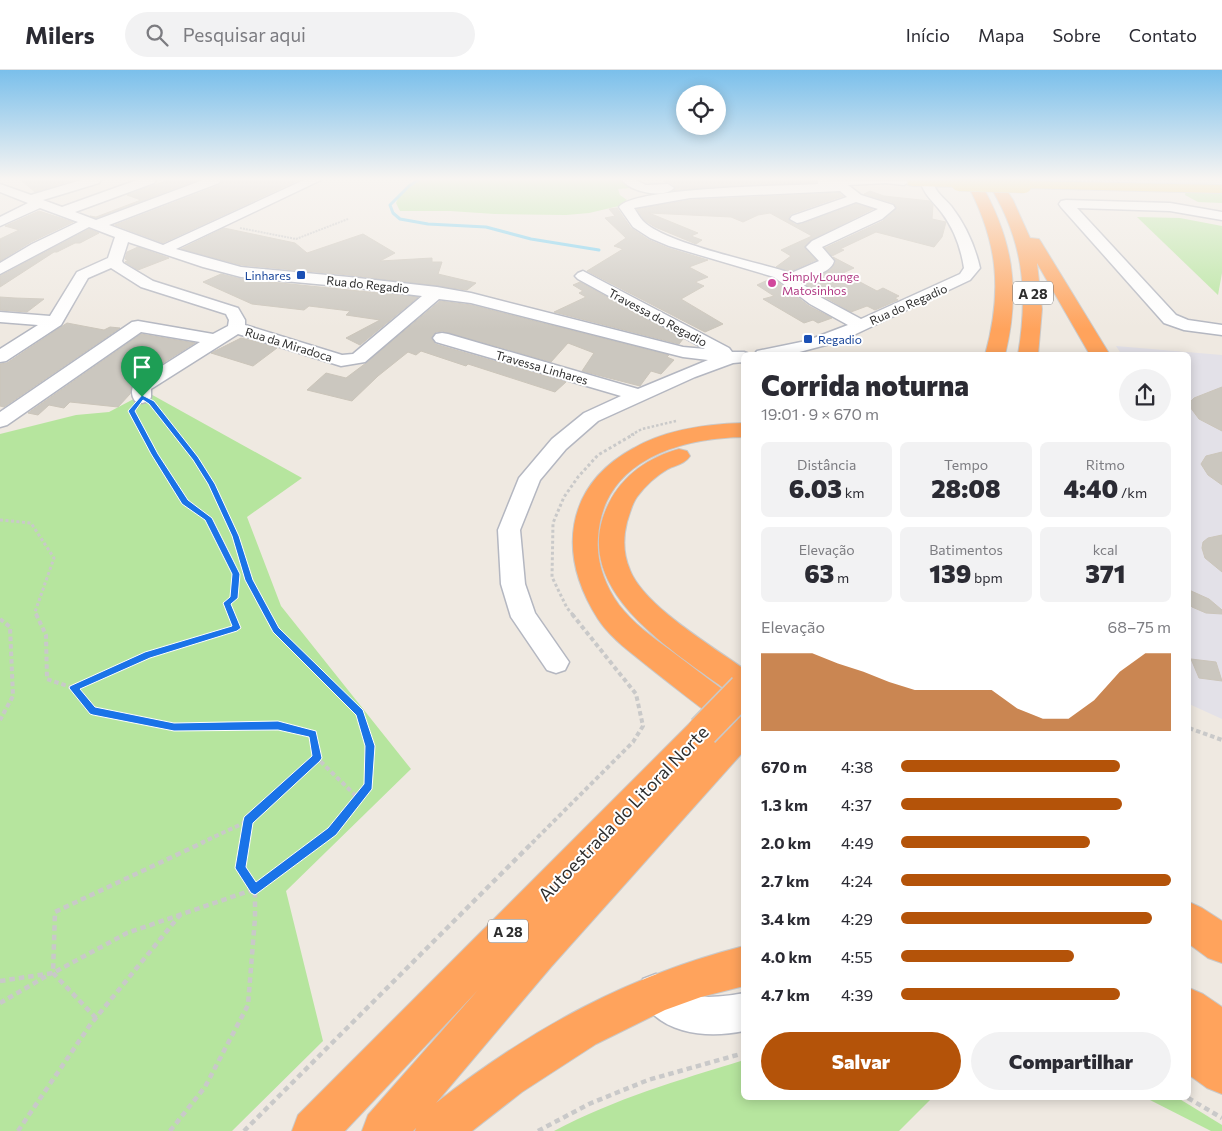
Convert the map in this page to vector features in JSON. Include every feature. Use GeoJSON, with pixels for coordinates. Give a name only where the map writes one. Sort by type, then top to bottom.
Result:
{"type":"FeatureCollection","features":[{"type":"Feature","properties":{"kind":"highway","name":"A 28"},"geometry":{"type":"LineString","coordinates":[[996,230],[1005,269],[1006,304],[996,352]]}},
{"type":"Feature","properties":{"kind":"highway","name":"A 28"},"geometry":{"type":"LineString","coordinates":[[1021,231],[1028,254],[1033,287],[1033,314],[1028,352]]}},
{"type":"Feature","properties":{"kind":"highway"},"geometry":{"type":"LineString","coordinates":[[1021,231],[1033,242],[1098,352]]}},
{"type":"Feature","properties":{"kind":"highway"},"geometry":{"type":"LineString","coordinates":[[741,430],[710,432],[687,436],[662,444],[637,456],[615,473],[600,490],[590,508],[583,541],[586,565],[595,589],[616,621],[649,650],[741,720]]}},
{"type":"Feature","properties":{"kind":"highway"},"geometry":{"type":"LineString","coordinates":[[741,444],[720,446],[684,454],[661,463],[643,475],[622,500],[614,522],[611,547],[618,575],[624,587],[638,605],[657,623],[741,686]]}},
{"type":"Feature","properties":{"kind":"highway","name":"Autoestrada do Litoral Norte"},"geometry":{"type":"LineString","coordinates":[[384,1131],[723,737],[741,695]]}},
{"type":"Feature","properties":{"kind":"highway","name":"Autoestrada do Litoral Norte"},"geometry":{"type":"LineString","coordinates":[[314,1131],[723,737]]}},
{"type":"Feature","properties":{"kind":"highway"},"geometry":{"type":"LineString","coordinates":[[1191,923],[1222,944]]}},
{"type":"Feature","properties":{"kind":"highway"},"geometry":{"type":"LineString","coordinates":[[437,1131],[497,1083],[571,1035],[656,992],[688,980],[741,967]]}},
{"type":"Feature","properties":{"kind":"highway"},"geometry":{"type":"LineString","coordinates":[[1191,1009],[1222,1032]]}},
{"type":"Feature","properties":{"kind":"highway"},"geometry":{"type":"LineString","coordinates":[[1191,1050],[1222,1073]]}},
{"type":"Feature","properties":{"kind":"highway"},"geometry":{"type":"LineString","coordinates":[[1191,1072],[1222,1094]]}},
{"type":"Feature","properties":{"kind":"street"},"geometry":{"type":"LineString","coordinates":[[0,269],[37,246],[76,230]]}},
{"type":"Feature","properties":{"kind":"street","name":"Rua do Regadio"},"geometry":{"type":"LineString","coordinates":[[109,230],[163,250],[242,272],[437,292],[531,312],[683,352],[739,357]]}},
{"type":"Feature","properties":{"kind":"street"},"geometry":{"type":"LineString","coordinates":[[163,250],[206,230]]}},
{"type":"Feature","properties":{"kind":"street"},"geometry":{"type":"LineString","coordinates":[[647,230],[665,240],[779,274],[789,279],[816,301],[861,325]]}},
{"type":"Feature","properties":{"kind":"street"},"geometry":{"type":"LineString","coordinates":[[789,279],[815,270],[827,263],[813,247],[848,230]]}},
{"type":"Feature","properties":{"kind":"street","name":"Rua do Regadio"},"geometry":{"type":"LineString","coordinates":[[777,352],[810,345],[861,325],[965,277],[972,268],[970,256],[958,230]]}},
{"type":"Feature","properties":{"kind":"street"},"geometry":{"type":"LineString","coordinates":[[1089,230],[1168,317],[1179,323],[1222,330]]}},
{"type":"Feature","properties":{"kind":"street"},"geometry":{"type":"LineString","coordinates":[[115,262],[123,235]]}},
{"type":"Feature","properties":{"kind":"street"},"geometry":{"type":"LineString","coordinates":[[0,357],[54,321],[82,275],[115,262]]}},
{"type":"Feature","properties":{"kind":"street"},"geometry":{"type":"LineString","coordinates":[[115,262],[117,266],[147,284],[232,311],[237,320],[236,328],[142,387],[142,397]]}},
{"type":"Feature","properties":{"kind":"street","name":"Travessa do Regadio"},"geometry":{"type":"LineString","coordinates":[[583,276],[739,357]]}},
{"type":"Feature","properties":{"kind":"street","name":"Rua da Miradoca"},"geometry":{"type":"LineString","coordinates":[[236,328],[341,361],[358,358],[437,292]]}},
{"type":"Feature","properties":{"kind":"street"},"geometry":{"type":"LineString","coordinates":[[0,318],[54,321]]}},
{"type":"Feature","properties":{"kind":"street"},"geometry":{"type":"LineString","coordinates":[[0,421],[138,326],[215,340]]}},
{"type":"Feature","properties":{"kind":"street","name":"Travessa Linhares"},"geometry":{"type":"LineString","coordinates":[[442,338],[641,396]]}},
{"type":"Feature","properties":{"kind":"street"},"geometry":{"type":"LineString","coordinates":[[683,352],[689,373]]}},
{"type":"Feature","properties":{"kind":"street"},"geometry":{"type":"LineString","coordinates":[[556,662],[524,617],[513,584],[509,530],[530,478],[559,444],[591,417],[689,373],[739,357]]}},
{"type":"Feature","properties":{"kind":"street"},"geometry":{"type":"LineString","coordinates":[[656,992],[680,1012],[724,1016],[741,1013]]}},
{"type":"Feature","properties":{"kind":"path"},"geometry":{"type":"LineString","coordinates":[[251,230],[296,239],[321,230]]}},
{"type":"Feature","properties":{"kind":"path"},"geometry":{"type":"LineString","coordinates":[[0,1003],[127,933],[255,889],[332,832],[369,785],[370,746],[360,713],[276,630],[249,580],[236,536],[212,484],[196,458],[151,402],[142,397],[132,411],[154,454],[185,502],[208,518],[236,574],[234,598],[227,603],[237,628],[148,655],[73,688]]}},
{"type":"Feature","properties":{"kind":"path"},"geometry":{"type":"LineString","coordinates":[[244,1131],[633,742],[643,726],[642,712],[636,694],[567,608],[552,577],[553,523],[564,497],[578,477],[598,455],[642,429],[685,420]]}},
{"type":"Feature","properties":{"kind":"path"},"geometry":{"type":"LineString","coordinates":[[0,520],[31,523],[54,558],[35,612],[46,635],[47,680],[73,688],[93,711],[174,727],[278,725],[313,734],[317,758],[358,798]]}},
{"type":"Feature","properties":{"kind":"path"},"geometry":{"type":"LineString","coordinates":[[0,619],[10,627],[13,696],[0,720]]}},
{"type":"Feature","properties":{"kind":"path"},"geometry":{"type":"LineString","coordinates":[[1191,729],[1222,740]]}},
{"type":"Feature","properties":{"kind":"path"},"geometry":{"type":"LineString","coordinates":[[96,1018],[53,973],[55,912],[248,821],[317,758]]}},
{"type":"Feature","properties":{"kind":"path"},"geometry":{"type":"LineString","coordinates":[[170,1131],[205,1087],[248,1005],[255,918],[255,889],[240,868],[248,821]]}},
{"type":"Feature","properties":{"kind":"path"},"geometry":{"type":"LineString","coordinates":[[18,1131],[96,1018],[181,914]]}},
{"type":"Feature","properties":{"kind":"path"},"geometry":{"type":"LineString","coordinates":[[0,981],[53,973]]}},
{"type":"Feature","properties":{"kind":"path"},"geometry":{"type":"LineString","coordinates":[[538,1131],[590,1104],[648,1080],[741,1054]]}},
{"type":"Feature","properties":{"kind":"path"},"geometry":{"type":"LineString","coordinates":[[1191,1100],[1222,1118]]}},
{"type":"Feature","properties":{"kind":"shaded area"},"geometry":{"type":"Polygon","coordinates":[[[1116,346],[1187,352],[1120,352],[1116,346]]]}},
{"type":"Feature","properties":{"kind":"shaded area"},"geometry":{"type":"Polygon","coordinates":[[[1191,352],[1222,355],[1222,719],[1191,705],[1191,352]]]}},
{"type":"Feature","properties":{"kind":"green space"},"geometry":{"type":"Polygon","coordinates":[[[1150,230],[1222,230],[1222,273],[1218,295],[1150,230]]]}},
{"type":"Feature","properties":{"kind":"green space"},"geometry":{"type":"Polygon","coordinates":[[[147,392],[302,478],[247,517],[281,606],[411,769],[286,891],[323,1041],[232,1131],[0,1131],[0,434],[76,415],[109,412],[147,392]]]}},
{"type":"Feature","properties":{"kind":"green space"},"geometry":{"type":"Polygon","coordinates":[[[741,1061],[741,1100],[930,1100],[899,1131],[554,1131],[601,1109],[671,1083],[741,1061]]]}},
{"type":"Feature","properties":{"kind":"green space"},"geometry":{"type":"Polygon","coordinates":[[[1150,1100],[1181,1100],[1222,1125],[1222,1131],[1211,1131],[1150,1100]]]}},
{"type":"Feature","properties":{"kind":"building"},"geometry":{"type":"Polygon","coordinates":[[[17,230],[57,230],[31,242],[0,261],[0,239],[19,230],[17,230]]]}},
{"type":"Feature","properties":{"kind":"building"},"geometry":{"type":"Polygon","coordinates":[[[88,230],[99,233],[80,243],[75,243],[54,252],[0,287],[0,276],[88,230]]]}},
{"type":"Feature","properties":{"kind":"building"},"geometry":{"type":"Polygon","coordinates":[[[127,230],[192,230],[163,243],[127,230]]]}},
{"type":"Feature","properties":{"kind":"building"},"geometry":{"type":"Polygon","coordinates":[[[221,230],[231,230],[295,243],[307,253],[363,234],[395,253],[380,261],[432,258],[432,262],[442,262],[438,274],[476,283],[467,290],[349,275],[241,265],[181,249],[221,230]]]}},
{"type":"Feature","properties":{"kind":"building"},"geometry":{"type":"Polygon","coordinates":[[[617,230],[633,230],[649,240],[668,248],[708,260],[689,267],[708,277],[695,282],[704,286],[681,299],[723,324],[705,332],[587,271],[623,249],[614,246],[626,238],[617,230]]]}},
{"type":"Feature","properties":{"kind":"building"},"geometry":{"type":"Polygon","coordinates":[[[661,230],[689,230],[698,233],[691,236],[702,240],[696,244],[661,230]]]}},
{"type":"Feature","properties":{"kind":"building"},"geometry":{"type":"Polygon","coordinates":[[[800,230],[832,230],[811,240],[804,247],[816,260],[789,272],[776,267],[791,256],[781,250],[812,236],[800,230]]]}},
{"type":"Feature","properties":{"kind":"building"},"geometry":{"type":"Polygon","coordinates":[[[865,230],[944,230],[942,237],[934,247],[876,232],[840,249],[844,250],[832,256],[825,248],[865,230]]]}},
{"type":"Feature","properties":{"kind":"building"},"geometry":{"type":"Polygon","coordinates":[[[138,247],[169,258],[138,270],[125,262],[128,260],[125,259],[127,252],[138,247]]]}},
{"type":"Feature","properties":{"kind":"building"},"geometry":{"type":"Polygon","coordinates":[[[833,257],[854,268],[843,273],[877,291],[883,288],[899,296],[895,298],[898,300],[875,310],[867,306],[851,312],[802,282],[830,270],[836,262],[833,257]]]}},
{"type":"Feature","properties":{"kind":"building"},"geometry":{"type":"Polygon","coordinates":[[[221,274],[241,279],[418,297],[360,345],[346,338],[380,320],[346,315],[350,311],[309,306],[304,310],[252,304],[203,282],[221,274]]]}},
{"type":"Feature","properties":{"kind":"building"},"geometry":{"type":"Polygon","coordinates":[[[772,278],[809,306],[832,318],[818,323],[813,320],[804,323],[763,299],[774,296],[757,285],[772,278]]]}},
{"type":"Feature","properties":{"kind":"building"},"geometry":{"type":"Polygon","coordinates":[[[580,282],[683,339],[679,344],[554,312],[586,297],[579,293],[583,291],[573,285],[580,282]]]}},
{"type":"Feature","properties":{"kind":"building"},"geometry":{"type":"Polygon","coordinates":[[[0,297],[44,299],[27,312],[0,310],[0,297]]]}},
{"type":"Feature","properties":{"kind":"building"},"geometry":{"type":"Polygon","coordinates":[[[440,301],[471,305],[669,355],[667,357],[674,360],[661,374],[651,371],[640,386],[582,371],[594,353],[568,343],[551,362],[442,331],[436,332],[432,337],[435,344],[566,382],[555,392],[421,351],[416,355],[408,352],[378,376],[352,401],[307,390],[326,373],[346,378],[440,301]]]}},
{"type":"Feature","properties":{"kind":"building"},"geometry":{"type":"Polygon","coordinates":[[[67,323],[104,330],[110,327],[120,328],[4,407],[0,406],[0,364],[7,363],[67,323]]]}},
{"type":"Feature","properties":{"kind":"building"},"geometry":{"type":"Polygon","coordinates":[[[141,334],[195,343],[134,381],[130,394],[118,407],[70,402],[64,408],[49,405],[38,415],[28,413],[141,334]]]}},
{"type":"Feature","properties":{"kind":"building"},"geometry":{"type":"Polygon","coordinates":[[[241,338],[277,348],[253,366],[211,353],[241,338]]]}},
{"type":"Feature","properties":{"kind":"building"},"geometry":{"type":"Polygon","coordinates":[[[1222,387],[1222,431],[1199,419],[1191,408],[1191,401],[1222,387]]]}},
{"type":"Feature","properties":{"kind":"building"},"geometry":{"type":"Polygon","coordinates":[[[1222,452],[1222,485],[1208,475],[1201,464],[1206,456],[1222,452]]]}},
{"type":"Feature","properties":{"kind":"building"},"geometry":{"type":"Polygon","coordinates":[[[1222,535],[1222,572],[1205,558],[1202,548],[1203,542],[1208,538],[1222,535]]]}},
{"type":"Feature","properties":{"kind":"building"},"geometry":{"type":"Polygon","coordinates":[[[1191,591],[1209,599],[1222,610],[1222,614],[1206,613],[1192,607],[1191,591]]]}},
{"type":"Feature","properties":{"kind":"building"},"geometry":{"type":"Polygon","coordinates":[[[1191,659],[1216,662],[1222,681],[1199,678],[1191,659]]]}},
{"type":"Feature","properties":{"kind":"waterway"},"geometry":{"type":"LineString","coordinates":[[495,230],[531,239],[599,250]]}},
{"type":"Feature","properties":{"kind":"place","name":"Linhares"},"geometry":{"type":"Point","coordinates":[301,275]}},
{"type":"Feature","properties":{"kind":"place","name":"SimplyLounge Matosinhos"},"geometry":{"type":"Point","coordinates":[772,283]}},
{"type":"Feature","properties":{"kind":"place","name":"Regadio"},"geometry":{"type":"Point","coordinates":[808,339]}},
{"type":"Feature","properties":{"kind":"route"},"geometry":{"type":"LineString","coordinates":[[142,397],[151,402],[196,458],[212,484],[236,536],[249,580],[276,630],[360,713],[370,746],[369,785],[332,832],[255,889],[240,868],[248,821],[317,758],[313,734],[278,725],[174,727],[93,711],[73,688],[148,655],[237,628],[227,603],[234,598],[236,574],[208,518],[185,502],[154,454],[132,411],[142,397]]}}]}
